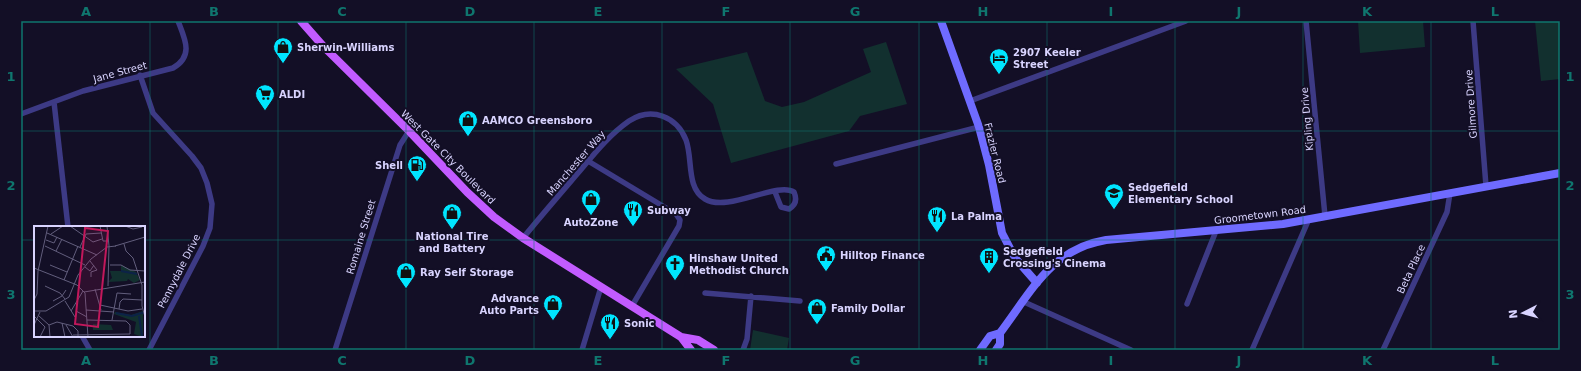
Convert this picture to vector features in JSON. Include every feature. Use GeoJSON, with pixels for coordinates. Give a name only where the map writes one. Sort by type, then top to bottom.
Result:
{"type":"FeatureCollection","features":[{"type":"Feature","properties":{"kind":"main road","name":"West Gate City Boulevard"},"geometry":{"type":"LineString","coordinates":[[301,21],[323,46],[409,131],[467,192],[494,217],[523,238],[681,337],[691,350]]}},
{"type":"Feature","properties":{"kind":"main road","name":"Frazier Road"},"geometry":{"type":"LineString","coordinates":[[941,21],[979,127],[989,165],[1002,232],[1015,258],[1037,283]]}},
{"type":"Feature","properties":{"kind":"main road","name":"Groometown Road"},"geometry":{"type":"LineString","coordinates":[[980,350],[990,336],[1000,333],[1037,283],[1059,259],[1074,249],[1089,243],[1106,240],[1216,231],[1308,219],[1560,173]]}},
{"type":"Feature","properties":{"kind":"main road","name":"Groometown Road"},"geometry":{"type":"LineString","coordinates":[[996,350],[1000,344],[1000,333]]}},
{"type":"Feature","properties":{"kind":"main road","name":"West Gate City Boulevard"},"geometry":{"type":"LineString","coordinates":[[681,337],[698,340],[714,350]]}},
{"type":"Feature","properties":{"kind":"street","name":"Jane Street"},"geometry":{"type":"LineString","coordinates":[[21,114],[83,91],[140,75],[173,68],[182,63],[186,53],[186,43],[178,21]]}},
{"type":"Feature","properties":{"kind":"street"},"geometry":{"type":"LineString","coordinates":[[970,101],[1186,21]]}},
{"type":"Feature","properties":{"kind":"street","name":"Kipling Drive"},"geometry":{"type":"LineString","coordinates":[[1306,21],[1325,216]]}},
{"type":"Feature","properties":{"kind":"street","name":"Gilmore Drive"},"geometry":{"type":"LineString","coordinates":[[1473,21],[1486,186]]}},
{"type":"Feature","properties":{"kind":"street","name":"Pennydale Drive"},"geometry":{"type":"LineString","coordinates":[[140,75],[153,113],[201,168],[212,204],[210,228],[203,246],[148,350]]}},
{"type":"Feature","properties":{"kind":"street"},"geometry":{"type":"LineString","coordinates":[[54,102],[68,226]]}},
{"type":"Feature","properties":{"kind":"street","name":"Manchester Way"},"geometry":{"type":"LineString","coordinates":[[523,238],[608,137],[630,120],[652,114],[661,115],[672,120],[682,131],[689,153],[694,184],[698,193],[706,200],[716,203],[726,202],[775,192]]}},
{"type":"Feature","properties":{"kind":"street"},"geometry":{"type":"LineString","coordinates":[[836,164],[979,127]]}},
{"type":"Feature","properties":{"kind":"street","name":"Romaine Street"},"geometry":{"type":"LineString","coordinates":[[336,350],[400,144],[409,131]]}},
{"type":"Feature","properties":{"kind":"street"},"geometry":{"type":"LineString","coordinates":[[588,161],[676,214],[680,220],[679,226],[632,306]]}},
{"type":"Feature","properties":{"kind":"street","name":"Beta Place"},"geometry":{"type":"LineString","coordinates":[[1383,350],[1447,212],[1450,193]]}},
{"type":"Feature","properties":{"kind":"street"},"geometry":{"type":"LineString","coordinates":[[1252,350],[1308,219]]}},
{"type":"Feature","properties":{"kind":"street"},"geometry":{"type":"LineString","coordinates":[[1187,304],[1216,231]]}},
{"type":"Feature","properties":{"kind":"street"},"geometry":{"type":"LineString","coordinates":[[582,350],[601,287]]}},
{"type":"Feature","properties":{"kind":"street"},"geometry":{"type":"LineString","coordinates":[[705,293],[800,301]]}},
{"type":"Feature","properties":{"kind":"street"},"geometry":{"type":"LineString","coordinates":[[743,350],[747,339],[751,296]]}},
{"type":"Feature","properties":{"kind":"street"},"geometry":{"type":"LineString","coordinates":[[1024,302],[1131,350]]}},
{"type":"Feature","properties":{"kind":"street"},"geometry":{"type":"LineString","coordinates":[[83,337],[90,350]]}},
{"type":"Feature","properties":{"kind":"green space"},"geometry":{"type":"Polygon","coordinates":[[[1358,21],[1423,21],[1425,47],[1360,53],[1358,21]]]}},
{"type":"Feature","properties":{"kind":"green space"},"geometry":{"type":"Polygon","coordinates":[[[1535,21],[1560,21],[1560,79],[1541,81],[1535,21]]]}},
{"type":"Feature","properties":{"kind":"green space"},"geometry":{"type":"Polygon","coordinates":[[[886,42],[907,104],[860,116],[849,131],[731,163],[713,104],[676,69],[747,52],[765,101],[782,107],[804,102],[871,72],[863,49],[886,42]]]}},
{"type":"Feature","properties":{"kind":"green space"},"geometry":{"type":"Polygon","coordinates":[[[753,330],[789,338],[787,350],[750,350],[753,330]]]}},
{"type":"Feature","properties":{"kind":"place","name":"Sherwin-Williams"},"geometry":{"type":"Point","coordinates":[283,64]}},
{"type":"Feature","properties":{"kind":"place","name":"2907 Keeler Street"},"geometry":{"type":"Point","coordinates":[999,75]}},
{"type":"Feature","properties":{"kind":"place","name":"ALDI"},"geometry":{"type":"Point","coordinates":[265,111]}},
{"type":"Feature","properties":{"kind":"place","name":"AAMCO Greensboro"},"geometry":{"type":"Point","coordinates":[468,137]}},
{"type":"Feature","properties":{"kind":"place","name":"Shell"},"geometry":{"type":"Point","coordinates":[417,182]}},
{"type":"Feature","properties":{"kind":"place","name":"Sedgefield Elementary School"},"geometry":{"type":"Point","coordinates":[1114,210]}},
{"type":"Feature","properties":{"kind":"place","name":"AutoZone"},"geometry":{"type":"Point","coordinates":[591,216]}},
{"type":"Feature","properties":{"kind":"place","name":"Subway"},"geometry":{"type":"Point","coordinates":[633,227]}},
{"type":"Feature","properties":{"kind":"place","name":"National Tire and Battery"},"geometry":{"type":"Point","coordinates":[452,230]}},
{"type":"Feature","properties":{"kind":"place","name":"La Palma"},"geometry":{"type":"Point","coordinates":[937,233]}},
{"type":"Feature","properties":{"kind":"place","name":"Hilltop Finance"},"geometry":{"type":"Point","coordinates":[826,272]}},
{"type":"Feature","properties":{"kind":"place","name":"Sedgefield Crossing's Cinema"},"geometry":{"type":"Point","coordinates":[989,274]}},
{"type":"Feature","properties":{"kind":"place","name":"Hinshaw United Methodist Church"},"geometry":{"type":"Point","coordinates":[675,281]}},
{"type":"Feature","properties":{"kind":"place","name":"Ray Self Storage"},"geometry":{"type":"Point","coordinates":[406,289]}},
{"type":"Feature","properties":{"kind":"place","name":"Advance Auto Parts"},"geometry":{"type":"Point","coordinates":[553,321]}},
{"type":"Feature","properties":{"kind":"place","name":"Family Dollar"},"geometry":{"type":"Point","coordinates":[817,325]}},
{"type":"Feature","properties":{"kind":"place","name":"Sonic"},"geometry":{"type":"Point","coordinates":[610,340]}}]}
